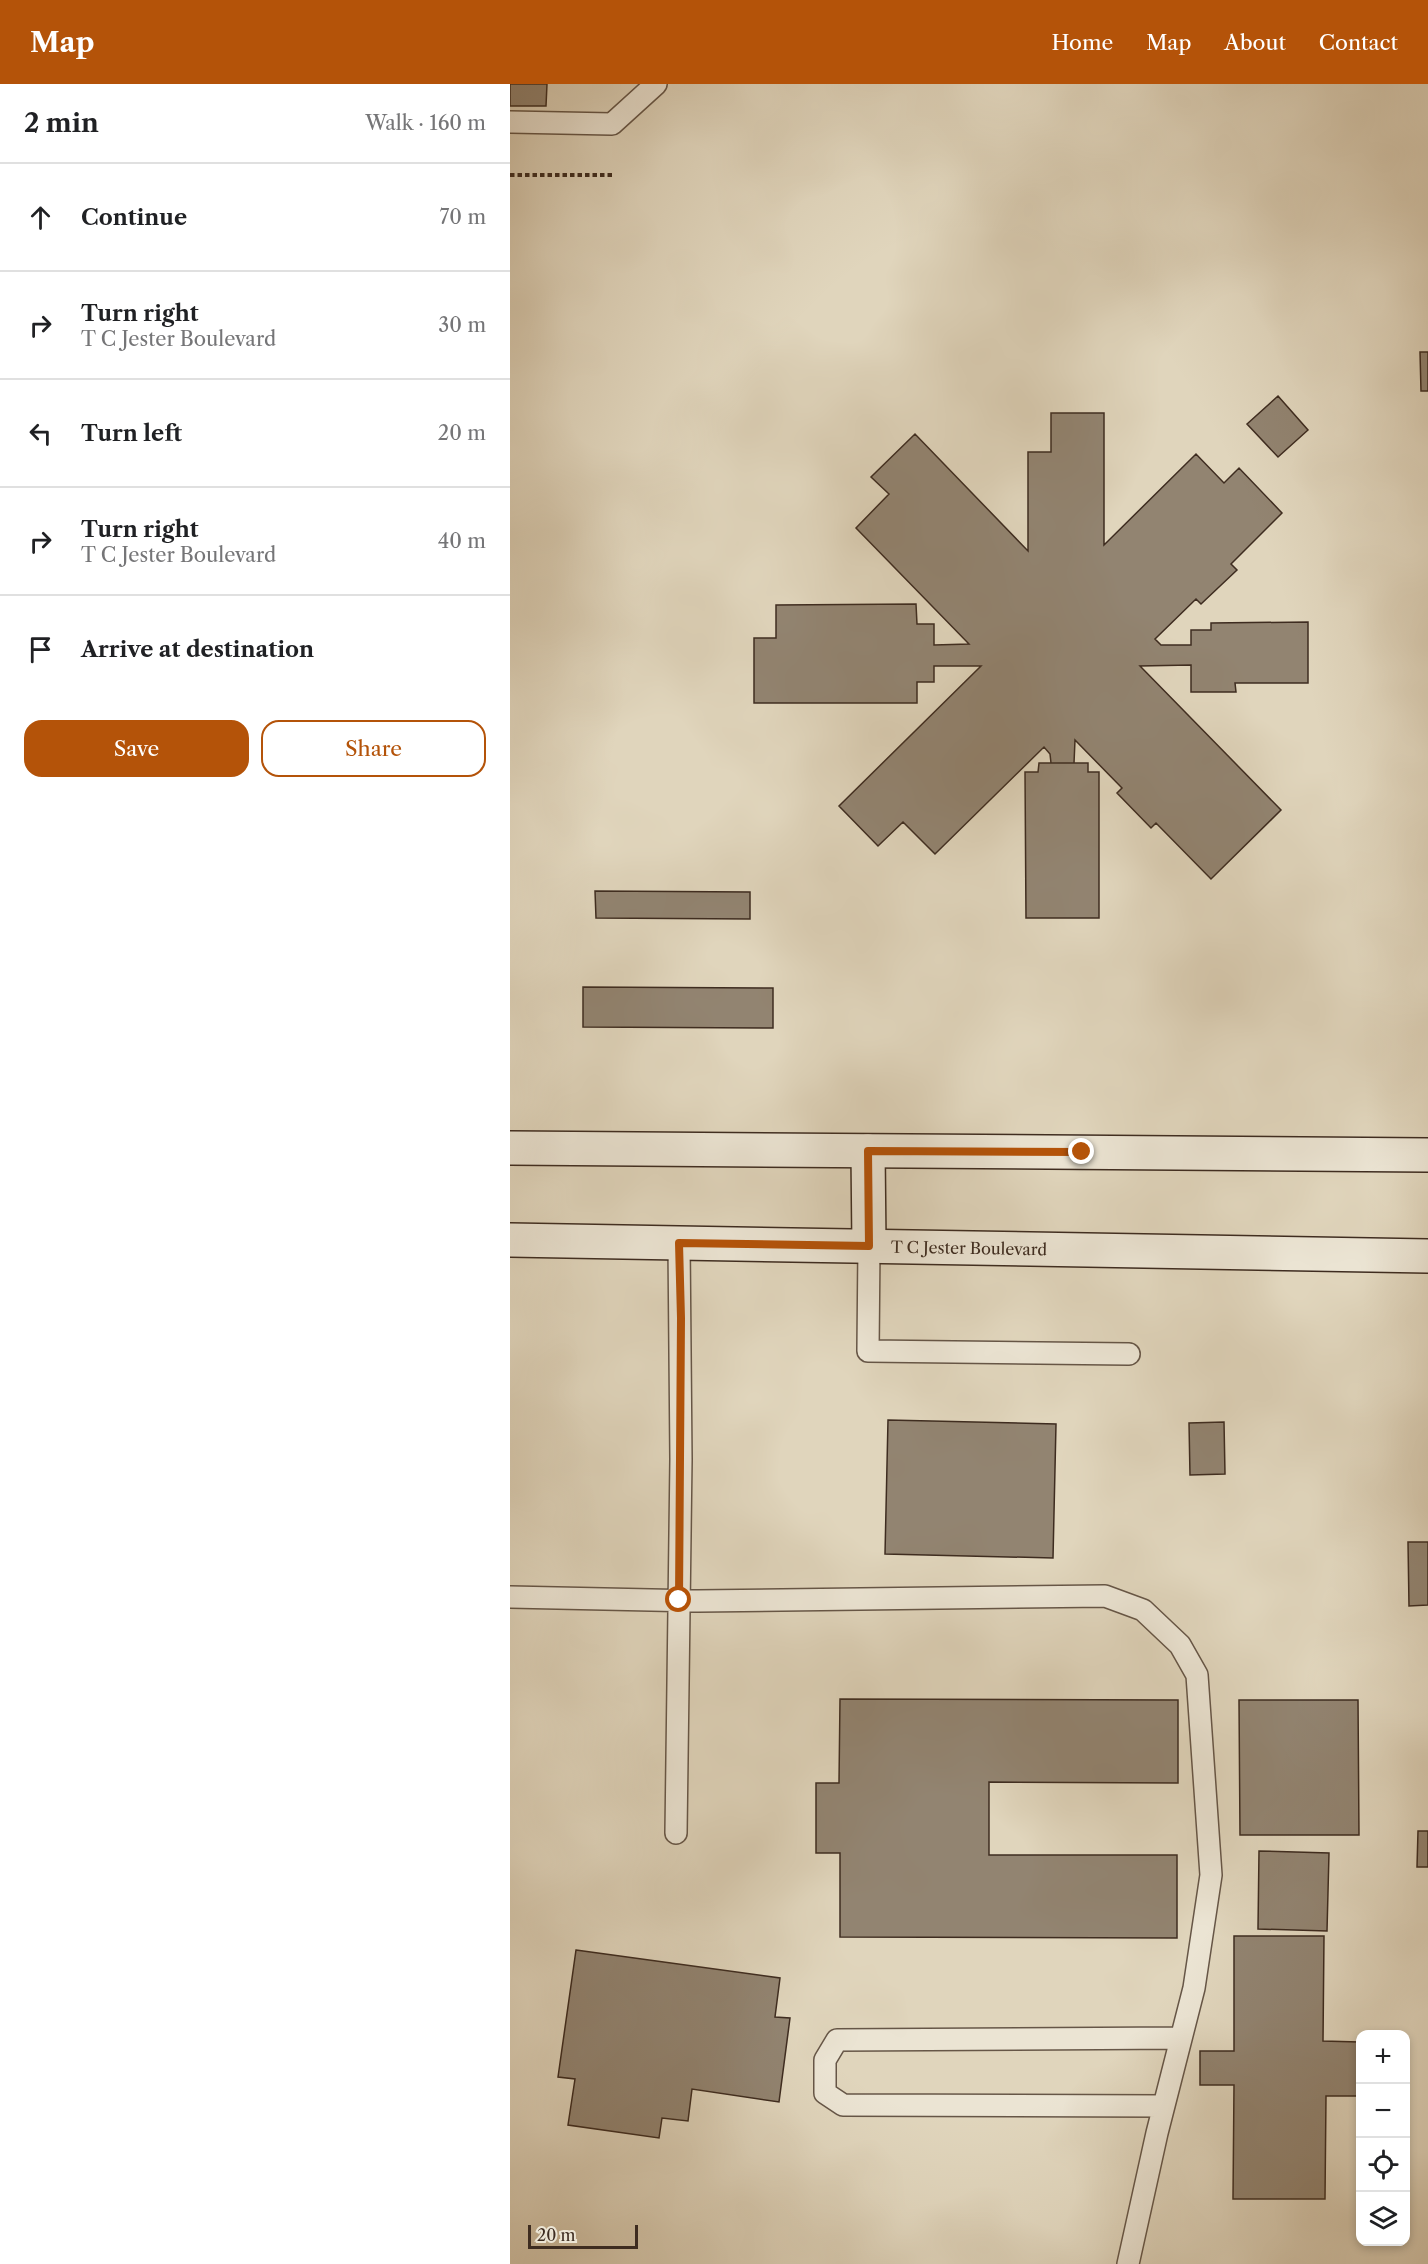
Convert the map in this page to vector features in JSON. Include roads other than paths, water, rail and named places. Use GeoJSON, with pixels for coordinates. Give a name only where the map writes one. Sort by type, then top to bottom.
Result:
{"type":"FeatureCollection","features":[{"type":"Feature","properties":{"kind":"main road"},"geometry":{"type":"LineString","coordinates":[[510,1148],[1428,1155]]}},
{"type":"Feature","properties":{"kind":"main road"},"geometry":{"type":"LineString","coordinates":[[868,1151],[869,1246]]}},
{"type":"Feature","properties":{"kind":"main road","name":"T C Jester Boulevard"},"geometry":{"type":"LineString","coordinates":[[510,1240],[1428,1256]]}},
{"type":"Feature","properties":{"kind":"lane"},"geometry":{"type":"LineString","coordinates":[[510,122],[612,124],[656,84]]}},
{"type":"Feature","properties":{"kind":"lane"},"geometry":{"type":"LineString","coordinates":[[676,1833],[681,1318],[679,1243]]}},
{"type":"Feature","properties":{"kind":"lane"},"geometry":{"type":"LineString","coordinates":[[869,1246],[868,1351],[1129,1354]]}},
{"type":"Feature","properties":{"kind":"lane"},"geometry":{"type":"LineString","coordinates":[[510,1597],[679,1600],[1105,1596],[1143,1611],[1180,1645],[1197,1675],[1211,1875],[1194,1988],[1128,2264]]}},
{"type":"Feature","properties":{"kind":"lane"},"geometry":{"type":"LineString","coordinates":[[1164,2106],[843,2105],[825,2093],[825,2060],[837,2040],[1181,2038]]}}]}
